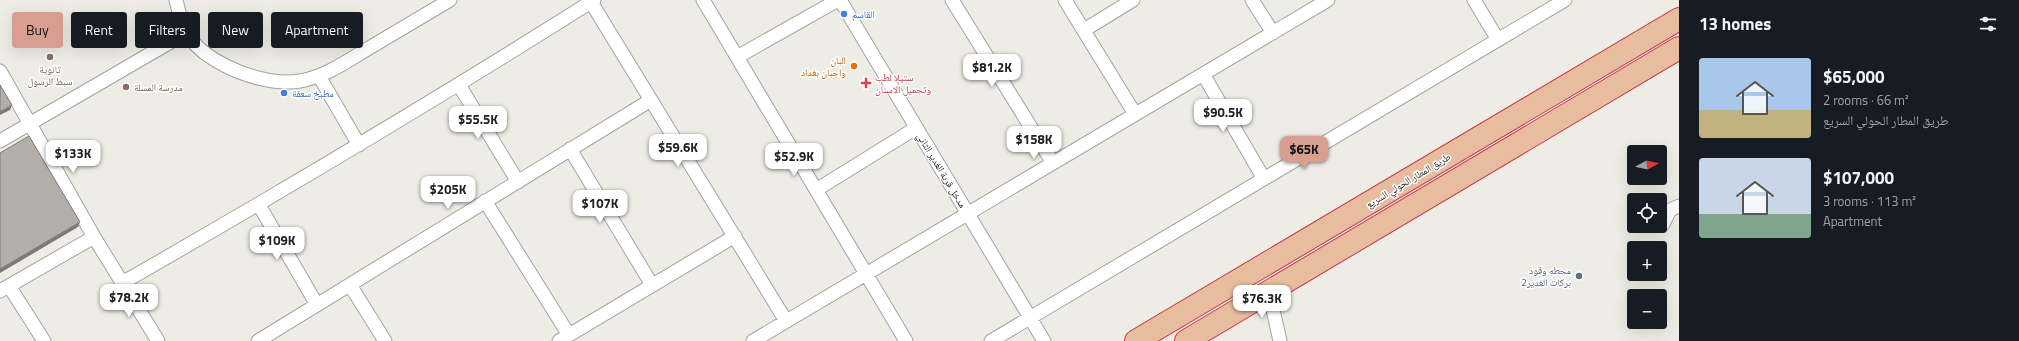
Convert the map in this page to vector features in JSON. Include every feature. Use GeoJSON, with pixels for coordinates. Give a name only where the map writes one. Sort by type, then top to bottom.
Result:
{"type":"FeatureCollection","features":[{"type":"Feature","properties":{"kind":"highway","name":"طريق المطار الحولي السريع"},"geometry":{"type":"LineString","coordinates":[[1136,341],[1679,19]]}},
{"type":"Feature","properties":{"kind":"highway"},"geometry":{"type":"LineString","coordinates":[[1186,341],[1207,335],[1269,292],[1679,48]]}},
{"type":"Feature","properties":{"kind":"highway"},"geometry":{"type":"LineString","coordinates":[[1592,71],[1596,85],[1603,93]]}},
{"type":"Feature","properties":{"kind":"highway"},"geometry":{"type":"LineString","coordinates":[[1539,102],[1548,108],[1554,122]]}},
{"type":"Feature","properties":{"kind":"street"},"geometry":{"type":"LineString","coordinates":[[176,0],[178,12]]}},
{"type":"Feature","properties":{"kind":"street"},"geometry":{"type":"LineString","coordinates":[[198,48],[212,59],[233,70],[280,81],[300,81],[319,76],[450,0]]}},
{"type":"Feature","properties":{"kind":"street"},"geometry":{"type":"LineString","coordinates":[[703,0],[906,341]]}},
{"type":"Feature","properties":{"kind":"street"},"geometry":{"type":"LineString","coordinates":[[737,57],[839,0]]}},
{"type":"Feature","properties":{"kind":"street","name":"مدخل قرية الغدير الثاني"},"geometry":{"type":"LineString","coordinates":[[839,0],[1044,341]]}},
{"type":"Feature","properties":{"kind":"street"},"geometry":{"type":"LineString","coordinates":[[952,0],[1053,163]]}},
{"type":"Feature","properties":{"kind":"street"},"geometry":{"type":"LineString","coordinates":[[1065,0],[1135,114]]}},
{"type":"Feature","properties":{"kind":"street"},"geometry":{"type":"LineString","coordinates":[[1084,30],[1133,0]]}},
{"type":"Feature","properties":{"kind":"street"},"geometry":{"type":"LineString","coordinates":[[1252,0],[1273,33]]}},
{"type":"Feature","properties":{"kind":"street"},"geometry":{"type":"LineString","coordinates":[[753,341],[1328,0]]}},
{"type":"Feature","properties":{"kind":"street"},"geometry":{"type":"LineString","coordinates":[[1474,0],[1498,40]]}},
{"type":"Feature","properties":{"kind":"street"},"geometry":{"type":"LineString","coordinates":[[991,341],[1565,0]]}},
{"type":"Feature","properties":{"kind":"street"},"geometry":{"type":"LineString","coordinates":[[122,283],[259,205],[459,85],[593,1],[651,100],[786,321]]}},
{"type":"Feature","properties":{"kind":"street"},"geometry":{"type":"LineString","coordinates":[[0,141],[160,48]]}},
{"type":"Feature","properties":{"kind":"street"},"geometry":{"type":"LineString","coordinates":[[0,71],[31,123],[94,237],[158,341]]}},
{"type":"Feature","properties":{"kind":"street"},"geometry":{"type":"LineString","coordinates":[[1203,74],[1264,179]]}},
{"type":"Feature","properties":{"kind":"street"},"geometry":{"type":"LineString","coordinates":[[319,76],[359,145]]}},
{"type":"Feature","properties":{"kind":"street"},"geometry":{"type":"LineString","coordinates":[[459,85],[518,182]]}},
{"type":"Feature","properties":{"kind":"street"},"geometry":{"type":"LineString","coordinates":[[266,339],[317,305],[651,100]]}},
{"type":"Feature","properties":{"kind":"street"},"geometry":{"type":"LineString","coordinates":[[816,190],[916,128]]}},
{"type":"Feature","properties":{"kind":"street"},"geometry":{"type":"LineString","coordinates":[[570,149],[652,285]]}},
{"type":"Feature","properties":{"kind":"street"},"geometry":{"type":"LineString","coordinates":[[485,201],[564,338],[735,236]]}},
{"type":"Feature","properties":{"kind":"street"},"geometry":{"type":"LineString","coordinates":[[259,205],[317,305]]}},
{"type":"Feature","properties":{"kind":"street"},"geometry":{"type":"LineString","coordinates":[[1667,216],[1670,210],[1679,206]]}},
{"type":"Feature","properties":{"kind":"street"},"geometry":{"type":"LineString","coordinates":[[44,341],[5,288],[94,237]]}},
{"type":"Feature","properties":{"kind":"street"},"geometry":{"type":"LineString","coordinates":[[350,285],[385,341]]}},
{"type":"Feature","properties":{"kind":"street"},"geometry":{"type":"LineString","coordinates":[[1269,292],[1280,341]]}},
{"type":"Feature","properties":{"kind":"building"},"geometry":{"type":"Polygon","coordinates":[[[0,85],[12,105],[0,112],[0,85]]]}},
{"type":"Feature","properties":{"kind":"building"},"geometry":{"type":"Polygon","coordinates":[[[29,136],[80,222],[0,269],[0,153],[29,136]]]}},
{"type":"Feature","properties":{"kind":"place","name":"القاسم"},"geometry":{"type":"Point","coordinates":[844,14]}},
{"type":"Feature","properties":{"kind":"place","name":"ثانوية سبط الرسول"},"geometry":{"type":"Point","coordinates":[50,57]}},
{"type":"Feature","properties":{"kind":"place","name":"البان واجبان بغداد"},"geometry":{"type":"Point","coordinates":[854,66]}},
{"type":"Feature","properties":{"kind":"place","name":"ستيلا لطب وتجميل الاسنان"},"geometry":{"type":"Point","coordinates":[866,83]}},
{"type":"Feature","properties":{"kind":"place","name":"مدرسة المسلة"},"geometry":{"type":"Point","coordinates":[126,87]}},
{"type":"Feature","properties":{"kind":"place","name":"مطبخ سعفة"},"geometry":{"type":"Point","coordinates":[284,93]}},
{"type":"Feature","properties":{"kind":"place","name":"محطه وقود بركات الغدير2"},"geometry":{"type":"Point","coordinates":[1579,276]}}]}
